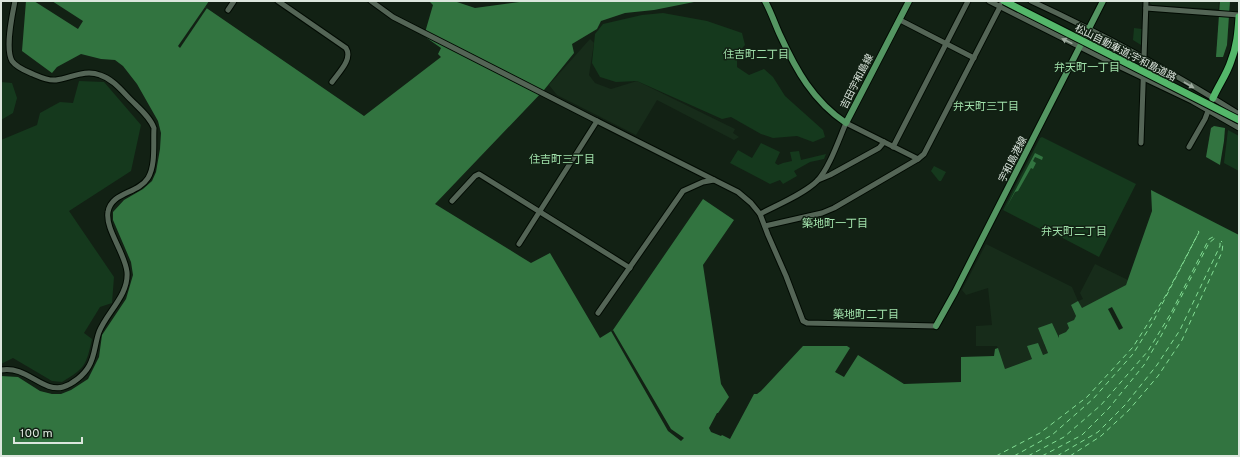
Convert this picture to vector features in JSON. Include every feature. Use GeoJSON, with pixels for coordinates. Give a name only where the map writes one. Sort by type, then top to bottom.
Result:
{"type":"FeatureCollection","features":[{"type":"Feature","properties":{"kind":"highway","name":"松山自動車道;宇和島道路"},"geometry":{"type":"LineString","coordinates":[[1003,3],[1239,120]]}},
{"type":"Feature","properties":{"kind":"highway"},"geometry":{"type":"LineString","coordinates":[[1213,98],[1233,57],[1238,36],[1239,16]]}},
{"type":"Feature","properties":{"kind":"main road","name":"吉田宇和島線"},"geometry":{"type":"LineString","coordinates":[[765,1],[788,52],[805,84],[828,110],[846,123],[909,1]]}},
{"type":"Feature","properties":{"kind":"main road","name":"宇和島港線"},"geometry":{"type":"LineString","coordinates":[[936,326],[955,292],[1103,1]]}},
{"type":"Feature","properties":{"kind":"street"},"geometry":{"type":"LineString","coordinates":[[1,370],[11,369],[19,371],[49,386],[57,388],[64,387],[83,375],[89,366],[98,333],[120,298],[125,286],[127,274],[126,264],[107,219],[108,211],[111,204],[118,197],[142,185],[147,180],[153,162],[153,125],[148,117],[113,82],[100,75],[87,73],[50,80],[32,74],[12,61],[10,53],[11,21],[15,1]]}},
{"type":"Feature","properties":{"kind":"street"},"geometry":{"type":"LineString","coordinates":[[228,10],[234,1]]}},
{"type":"Feature","properties":{"kind":"street"},"geometry":{"type":"LineString","coordinates":[[278,1],[346,48],[348,57],[332,82]]}},
{"type":"Feature","properties":{"kind":"street"},"geometry":{"type":"LineString","coordinates":[[371,1],[393,17],[742,195],[760,214],[803,320],[807,323],[936,326]]}},
{"type":"Feature","properties":{"kind":"street"},"geometry":{"type":"LineString","coordinates":[[893,147],[968,1]]}},
{"type":"Feature","properties":{"kind":"street"},"geometry":{"type":"LineString","coordinates":[[989,1],[1003,3],[1080,47],[1186,98],[1239,128]]}},
{"type":"Feature","properties":{"kind":"street"},"geometry":{"type":"LineString","coordinates":[[1031,1],[1144,58],[1239,114]]}},
{"type":"Feature","properties":{"kind":"street"},"geometry":{"type":"LineString","coordinates":[[1141,143],[1146,1]]}},
{"type":"Feature","properties":{"kind":"street"},"geometry":{"type":"LineString","coordinates":[[765,226],[822,213],[834,208],[918,160],[924,154],[1003,3]]}},
{"type":"Feature","properties":{"kind":"street"},"geometry":{"type":"LineString","coordinates":[[1146,8],[1230,14],[1239,16]]}},
{"type":"Feature","properties":{"kind":"street"},"geometry":{"type":"LineString","coordinates":[[900,20],[974,58]]}},
{"type":"Feature","properties":{"kind":"street"},"geometry":{"type":"LineString","coordinates":[[1189,147],[1213,98]]}},
{"type":"Feature","properties":{"kind":"street"},"geometry":{"type":"LineString","coordinates":[[519,244],[597,121]]}},
{"type":"Feature","properties":{"kind":"street"},"geometry":{"type":"LineString","coordinates":[[818,180],[827,166],[846,123],[918,160]]}},
{"type":"Feature","properties":{"kind":"street"},"geometry":{"type":"LineString","coordinates":[[760,214],[804,190],[818,180],[830,176],[879,148],[884,142]]}},
{"type":"Feature","properties":{"kind":"street"},"geometry":{"type":"LineString","coordinates":[[452,202],[475,176],[479,174],[630,268]]}},
{"type":"Feature","properties":{"kind":"street"},"geometry":{"type":"LineString","coordinates":[[598,313],[682,191],[703,182],[714,180]]}},
{"type":"Feature","properties":{"kind":"shaded area"},"geometry":{"type":"Polygon","coordinates":[[[26,1],[34,1],[78,29],[83,21],[52,1],[209,1],[205,7],[364,116],[441,57],[438,54],[441,48],[424,36],[433,5],[430,2],[431,1],[454,1],[475,8],[527,1],[699,1],[654,10],[625,13],[601,21],[597,29],[572,44],[574,53],[544,90],[435,204],[531,263],[550,253],[600,338],[613,330],[703,199],[734,220],[703,265],[721,384],[729,397],[717,413],[709,428],[711,432],[730,439],[754,394],[761,391],[803,346],[847,346],[850,348],[835,372],[844,377],[858,355],[904,384],[961,382],[961,357],[994,356],[995,349],[998,348],[1005,369],[1032,359],[1027,346],[1038,343],[1043,355],[1048,353],[1038,328],[1052,323],[1059,338],[1059,335],[1066,332],[1069,328],[1067,323],[1074,320],[1076,316],[1071,305],[1078,301],[1082,308],[1126,285],[1152,211],[1151,190],[1239,235],[1239,456],[1,456],[1,376],[18,377],[40,391],[52,394],[61,394],[71,390],[88,379],[99,357],[102,335],[126,299],[133,275],[131,262],[113,220],[113,212],[124,200],[143,189],[152,181],[156,172],[161,133],[158,121],[137,84],[123,66],[115,60],[101,59],[81,54],[57,67],[52,73],[22,51],[26,1]]]}},
{"type":"Feature","properties":{"kind":"shaded area"},"geometry":{"type":"Polygon","coordinates":[[[1150,1],[1219,1],[1218,9],[1152,5],[1150,1]]]}},
{"type":"Feature","properties":{"kind":"shaded area"},"geometry":{"type":"Polygon","coordinates":[[[1220,1],[1230,1],[1227,45],[1223,57],[1216,57],[1220,1]]]}},
{"type":"Feature","properties":{"kind":"shaded area"},"geometry":{"type":"Polygon","coordinates":[[[663,13],[707,21],[742,33],[745,45],[737,54],[737,67],[749,75],[764,69],[773,77],[785,96],[823,130],[825,137],[813,142],[797,136],[773,138],[761,134],[731,117],[722,119],[637,81],[616,82],[600,77],[592,63],[595,34],[603,24],[642,15],[663,13]]]}},
{"type":"Feature","properties":{"kind":"shaded area"},"geometry":{"type":"Polygon","coordinates":[[[1134,28],[1142,29],[1141,45],[1133,40],[1134,28]]]}},
{"type":"Feature","properties":{"kind":"shaded area"},"geometry":{"type":"Polygon","coordinates":[[[590,39],[594,43],[589,75],[595,83],[611,89],[637,81],[735,129],[733,133],[739,137],[734,140],[657,100],[636,135],[557,95],[549,85],[590,39]]]}},
{"type":"Feature","properties":{"kind":"shaded area"},"geometry":{"type":"Polygon","coordinates":[[[79,81],[104,82],[141,125],[131,171],[69,211],[114,277],[112,303],[100,307],[84,333],[92,339],[86,361],[76,373],[62,382],[52,381],[13,358],[1,364],[1,140],[37,125],[40,113],[60,102],[73,103],[79,81]]]}},
{"type":"Feature","properties":{"kind":"shaded area"},"geometry":{"type":"Polygon","coordinates":[[[1,82],[12,83],[17,98],[13,113],[1,120],[1,82]]]}},
{"type":"Feature","properties":{"kind":"shaded area"},"geometry":{"type":"Polygon","coordinates":[[[1214,126],[1225,128],[1220,165],[1206,157],[1211,128],[1214,126]]]}},
{"type":"Feature","properties":{"kind":"shaded area"},"geometry":{"type":"Polygon","coordinates":[[[1228,130],[1239,136],[1239,171],[1224,163],[1228,130]]]}},
{"type":"Feature","properties":{"kind":"shaded area"},"geometry":{"type":"Polygon","coordinates":[[[1042,137],[1136,184],[1099,257],[1053,233],[1052,235],[1003,210],[1040,138],[1042,137]]]}},
{"type":"Feature","properties":{"kind":"shaded area"},"geometry":{"type":"Polygon","coordinates":[[[761,143],[780,152],[775,163],[778,165],[792,161],[790,152],[799,151],[801,160],[826,154],[824,159],[810,162],[794,171],[797,176],[783,184],[780,180],[770,184],[730,163],[738,150],[752,158],[761,143]]]}},
{"type":"Feature","properties":{"kind":"shaded area"},"geometry":{"type":"Polygon","coordinates":[[[1035,153],[1043,157],[1042,160],[1035,157],[1033,161],[1036,163],[1033,169],[1031,168],[1006,208],[1035,153]]]}},
{"type":"Feature","properties":{"kind":"shaded area"},"geometry":{"type":"Polygon","coordinates":[[[934,166],[946,172],[941,181],[939,181],[931,171],[934,166]]]}},
{"type":"Feature","properties":{"kind":"shaded area"},"geometry":{"type":"Polygon","coordinates":[[[986,244],[1072,287],[1078,301],[1083,299],[1080,293],[1095,264],[1128,280],[1126,285],[1082,309],[1071,305],[1076,316],[1066,332],[1059,335],[1060,338],[1044,344],[1048,353],[1005,369],[997,346],[976,346],[976,326],[992,325],[988,288],[966,295],[962,290],[986,244]]]}},
{"type":"Feature","properties":{"kind":"pier"},"geometry":{"type":"Polygon","coordinates":[[[205,7],[207,8],[180,48],[178,46],[205,7]]]}},
{"type":"Feature","properties":{"kind":"pier"},"geometry":{"type":"Polygon","coordinates":[[[1112,307],[1123,328],[1119,330],[1108,309],[1112,307]]]}},
{"type":"Feature","properties":{"kind":"pier"},"geometry":{"type":"Polygon","coordinates":[[[613,330],[671,429],[684,438],[681,441],[668,431],[611,331],[613,330]]]}},
{"type":"Feature","properties":{"kind":"ferry route"},"geometry":{"type":"LineString","coordinates":[[996,456],[1040,433],[1087,397],[1133,347],[1166,295],[1199,232],[1196,228]]}},
{"type":"Feature","properties":{"kind":"ferry route"},"geometry":{"type":"LineString","coordinates":[[1014,456],[1052,435],[1093,399],[1133,354],[1153,322],[1199,232]]}},
{"type":"Feature","properties":{"kind":"ferry route"},"geometry":{"type":"LineString","coordinates":[[1028,456],[1064,437],[1101,405],[1148,351],[1171,313],[1209,239],[1213,237],[1216,238]]}},
{"type":"Feature","properties":{"kind":"ferry route"},"geometry":{"type":"LineString","coordinates":[[1042,456],[1082,435],[1109,408],[1144,365],[1161,336],[1209,243],[1215,238]]}},
{"type":"Feature","properties":{"kind":"ferry route"},"geometry":{"type":"LineString","coordinates":[[1057,456],[1098,432],[1125,405],[1157,365],[1180,330],[1220,246],[1220,240]]}},
{"type":"Feature","properties":{"kind":"ferry route"},"geometry":{"type":"LineString","coordinates":[[1070,456],[1101,436],[1129,410],[1158,376],[1182,340],[1222,252],[1223,243],[1221,241]]}},
{"type":"Feature","properties":{"kind":"district","name":"住吉町二丁目"},"geometry":{"type":"Point","coordinates":[756,54]}},
{"type":"Feature","properties":{"kind":"district","name":"弁天町一丁目"},"geometry":{"type":"Point","coordinates":[1087,67]}},
{"type":"Feature","properties":{"kind":"district","name":"弁天町三丁目"},"geometry":{"type":"Point","coordinates":[986,106]}},
{"type":"Feature","properties":{"kind":"district","name":"住吉町三丁目"},"geometry":{"type":"Point","coordinates":[562,159]}},
{"type":"Feature","properties":{"kind":"district","name":"築地町一丁目"},"geometry":{"type":"Point","coordinates":[835,223]}},
{"type":"Feature","properties":{"kind":"district","name":"弁天町二丁目"},"geometry":{"type":"Point","coordinates":[1074,231]}},
{"type":"Feature","properties":{"kind":"district","name":"築地町二丁目"},"geometry":{"type":"Point","coordinates":[866,314]}}]}
